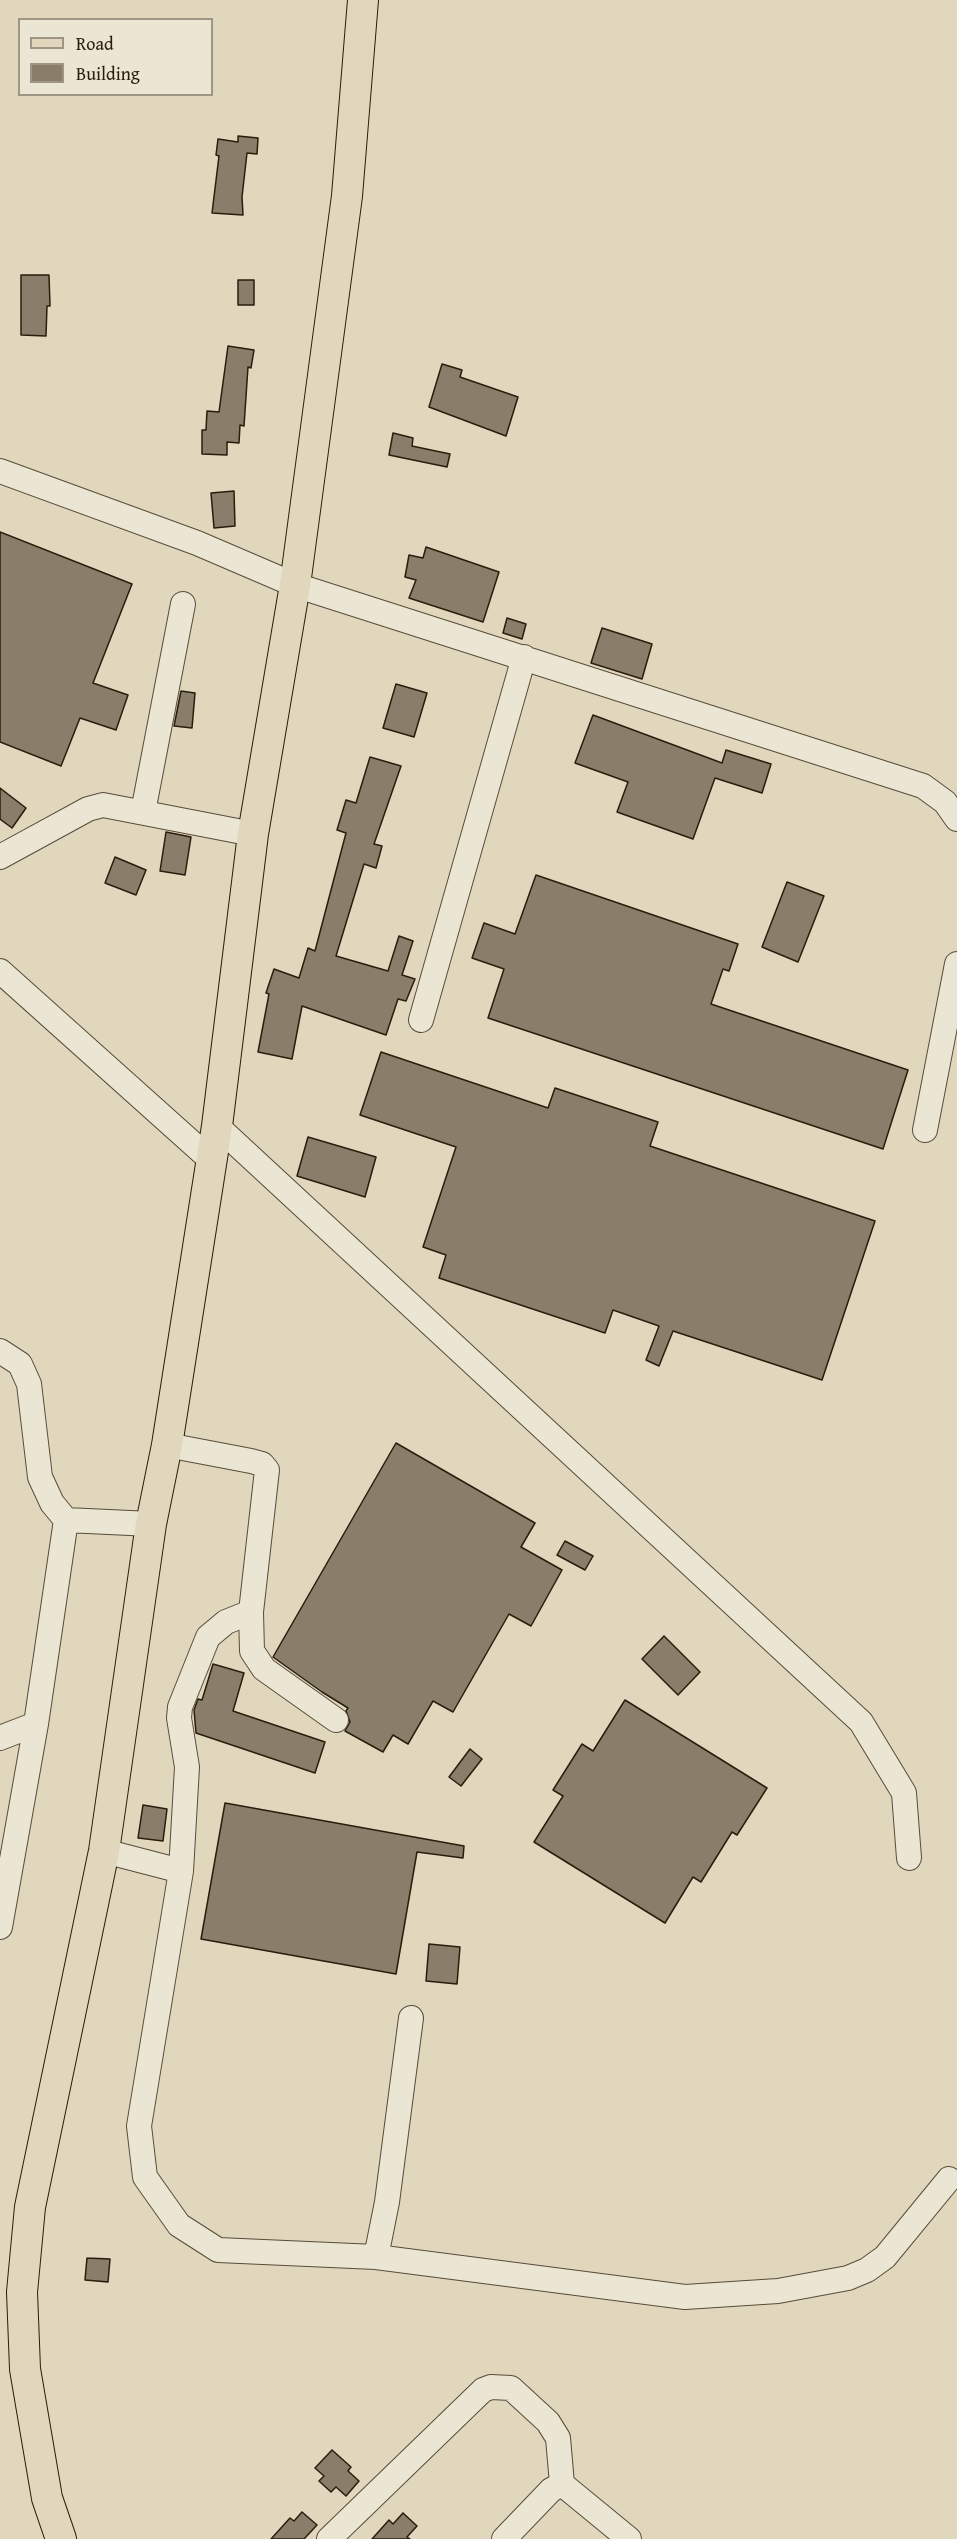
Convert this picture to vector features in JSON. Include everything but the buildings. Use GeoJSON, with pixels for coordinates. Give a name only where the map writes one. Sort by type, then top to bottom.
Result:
{"type":"FeatureCollection","features":[{"type":"Feature","properties":{"kind":"main road"},"geometry":{"type":"LineString","coordinates":[[61,2539],[47,2498],[25,2369],[22,2292],[30,2207],[104,1851],[151,1524],[167,1445],[217,1126],[253,834],[295,585],[347,195],[363,0]]}},
{"type":"Feature","properties":{"kind":"street"},"geometry":{"type":"LineString","coordinates":[[0,471],[197,543],[295,585],[922,786],[945,802],[957,819]]}},
{"type":"Feature","properties":{"kind":"street"},"geometry":{"type":"LineString","coordinates":[[143,812],[183,604]]}},
{"type":"Feature","properties":{"kind":"street"},"geometry":{"type":"LineString","coordinates":[[420,1020],[524,657]]}},
{"type":"Feature","properties":{"kind":"street"},"geometry":{"type":"LineString","coordinates":[[0,857],[88,809],[103,805],[253,834]]}},
{"type":"Feature","properties":{"kind":"street"},"geometry":{"type":"LineString","coordinates":[[924,1130],[957,964]]}},
{"type":"Feature","properties":{"kind":"street"},"geometry":{"type":"LineString","coordinates":[[0,971],[211,1160]]}},
{"type":"Feature","properties":{"kind":"street"},"geometry":{"type":"LineString","coordinates":[[217,1126],[861,1722],[904,1793],[909,1858]]}},
{"type":"Feature","properties":{"kind":"street"},"geometry":{"type":"LineString","coordinates":[[0,1351],[20,1364],[29,1384],[40,1477],[52,1503],[66,1520],[151,1524]]}},
{"type":"Feature","properties":{"kind":"street"},"geometry":{"type":"LineString","coordinates":[[167,1445],[251,1461],[262,1464],[267,1470],[251,1612],[252,1651],[264,1669],[336,1720]]}},
{"type":"Feature","properties":{"kind":"street"},"geometry":{"type":"LineString","coordinates":[[0,1927],[36,1724],[66,1520]]}},
{"type":"Feature","properties":{"kind":"street"},"geometry":{"type":"LineString","coordinates":[[251,1612],[226,1622],[208,1637],[180,1707],[178,1718],[188,1777],[181,1871],[139,2126],[145,2177],[179,2225],[218,2250],[376,2257],[685,2297],[778,2291],[848,2278],[867,2270],[885,2257],[949,2179]]}},
{"type":"Feature","properties":{"kind":"street"},"geometry":{"type":"LineString","coordinates":[[0,1738],[36,1724]]}},
{"type":"Feature","properties":{"kind":"street"},"geometry":{"type":"LineString","coordinates":[[104,1851],[181,1871]]}},
{"type":"Feature","properties":{"kind":"street"},"geometry":{"type":"LineString","coordinates":[[376,2257],[387,2202],[411,2018]]}},
{"type":"Feature","properties":{"kind":"street"},"geometry":{"type":"LineString","coordinates":[[329,2539],[474,2398],[483,2390],[491,2387],[510,2388],[548,2422],[558,2438],[562,2484],[629,2539]]}},
{"type":"Feature","properties":{"kind":"street"},"geometry":{"type":"LineString","coordinates":[[504,2539],[551,2490],[562,2484]]}}]}
